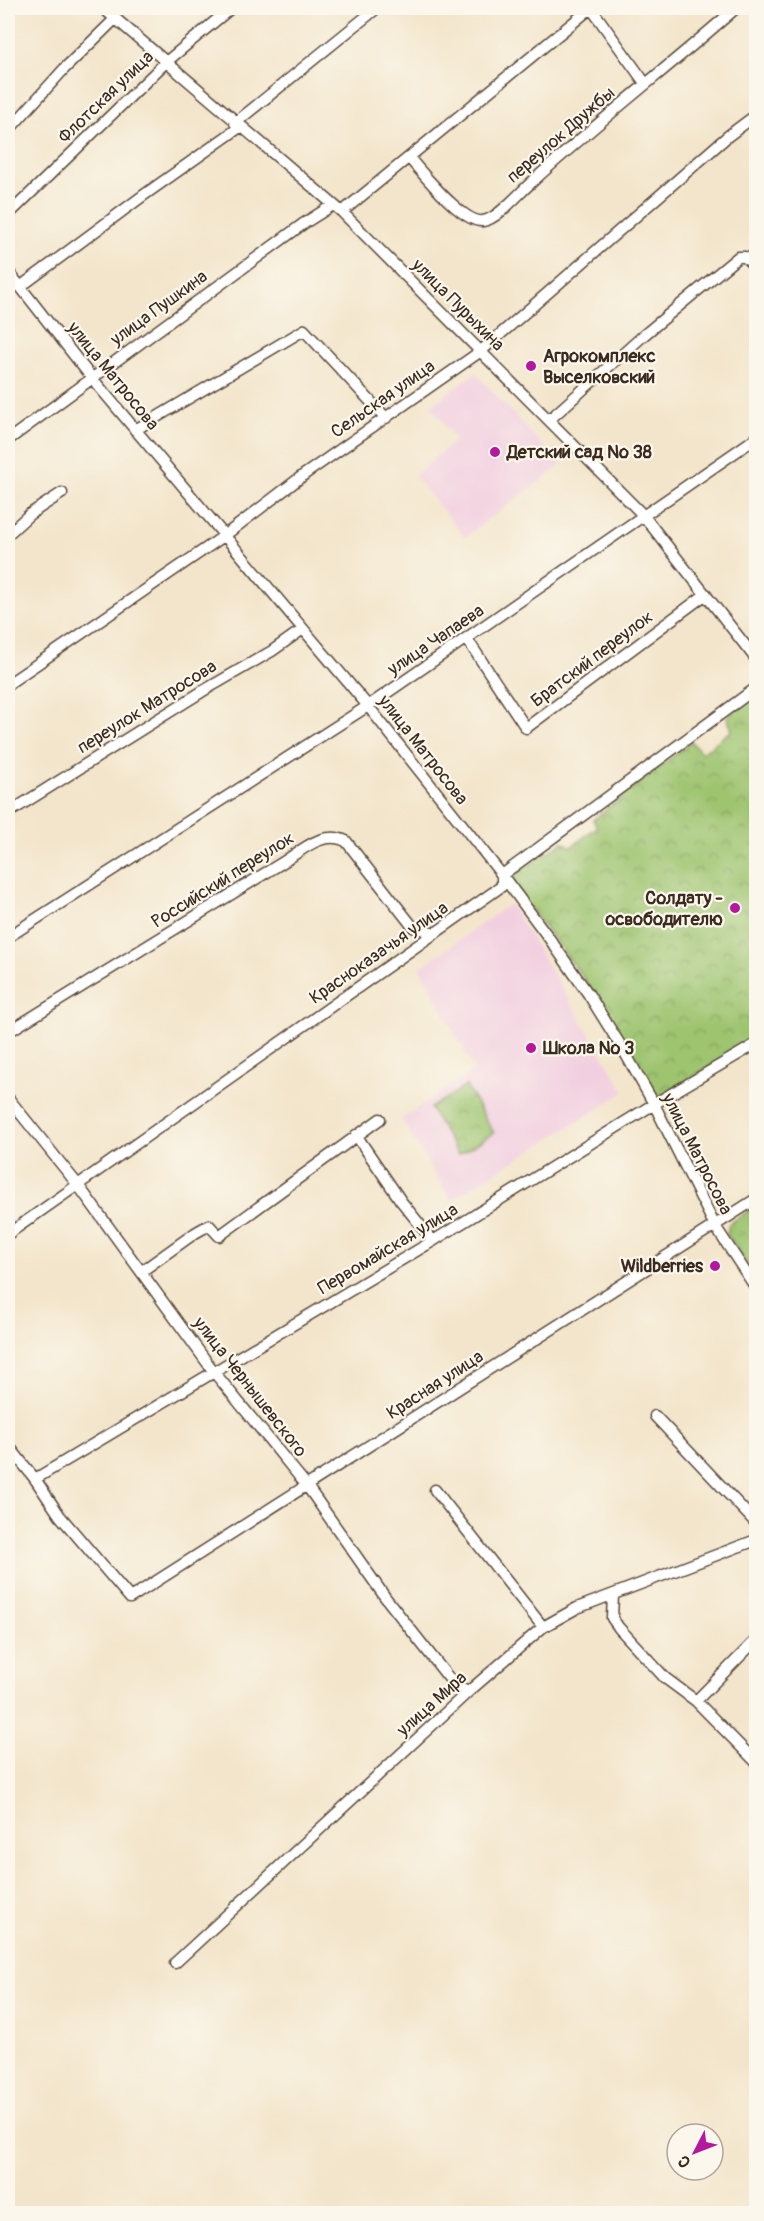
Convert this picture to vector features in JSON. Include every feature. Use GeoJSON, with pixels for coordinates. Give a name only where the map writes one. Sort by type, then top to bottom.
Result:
{"type":"FeatureCollection","features":[{"type":"Feature","properties":{"kind":"street","name":"улица Пурыхина"},"geometry":{"type":"LineString","coordinates":[[103,8],[342,212],[643,514],[756,659]]}},
{"type":"Feature","properties":{"kind":"street","name":"Флотская улица"},"geometry":{"type":"LineString","coordinates":[[8,214],[166,62],[231,8]]}},
{"type":"Feature","properties":{"kind":"street"},"geometry":{"type":"LineString","coordinates":[[20,287],[238,125],[377,8]]}},
{"type":"Feature","properties":{"kind":"street"},"geometry":{"type":"LineString","coordinates":[[342,212],[591,8],[645,83]]}},
{"type":"Feature","properties":{"kind":"street","name":"переулок Дружбы"},"geometry":{"type":"LineString","coordinates":[[409,158],[440,193],[462,212],[474,221],[484,221],[494,216],[645,83],[736,8]]}},
{"type":"Feature","properties":{"kind":"street"},"geometry":{"type":"LineString","coordinates":[[8,131],[65,68],[116,18]]}},
{"type":"Feature","properties":{"kind":"street","name":"Сельская улица"},"geometry":{"type":"LineString","coordinates":[[8,684],[224,536],[305,474],[481,351],[728,136],[756,115]]}},
{"type":"Feature","properties":{"kind":"street","name":"улица Пушкина"},"geometry":{"type":"LineString","coordinates":[[8,440],[303,224],[333,206]]}},
{"type":"Feature","properties":{"kind":"street"},"geometry":{"type":"LineString","coordinates":[[549,420],[644,335],[738,257],[745,257],[756,268]]}},
{"type":"Feature","properties":{"kind":"street","name":"улица Матросова"},"geometry":{"type":"LineString","coordinates":[[8,271],[91,377],[368,706],[502,875],[589,995],[654,1104],[715,1226],[756,1288]]}},
{"type":"Feature","properties":{"kind":"street"},"geometry":{"type":"LineString","coordinates":[[135,430],[304,330],[386,417]]}},
{"type":"Feature","properties":{"kind":"street","name":"улица Чапаева"},"geometry":{"type":"LineString","coordinates":[[8,937],[368,706],[756,438]]}},
{"type":"Feature","properties":{"kind":"street"},"geometry":{"type":"LineString","coordinates":[[8,534],[30,514],[62,493]]}},
{"type":"Feature","properties":{"kind":"street","name":"Братский переулок"},"geometry":{"type":"LineString","coordinates":[[467,639],[526,728],[706,594]]}},
{"type":"Feature","properties":{"kind":"street","name":"переулок Матросова"},"geometry":{"type":"LineString","coordinates":[[8,813],[203,691],[272,651],[303,629]]}},
{"type":"Feature","properties":{"kind":"street","name":"Красноказачья улица"},"geometry":{"type":"LineString","coordinates":[[8,1234],[502,886],[502,875],[756,688]]}},
{"type":"Feature","properties":{"kind":"street","name":"Российский переулок"},"geometry":{"type":"LineString","coordinates":[[8,1032],[320,839],[336,836],[346,841],[413,927],[436,933]]}},
{"type":"Feature","properties":{"kind":"street","name":"Первомайская улица"},"geometry":{"type":"LineString","coordinates":[[35,1479],[434,1241],[654,1104],[756,1044]]}},
{"type":"Feature","properties":{"kind":"street","name":"улица Чернышевского"},"geometry":{"type":"LineString","coordinates":[[8,1098],[78,1185],[214,1372],[307,1486],[385,1597],[448,1677],[458,1688],[468,1692]]}},
{"type":"Feature","properties":{"kind":"street"},"geometry":{"type":"LineString","coordinates":[[142,1271],[209,1225],[219,1236],[380,1119]]}},
{"type":"Feature","properties":{"kind":"street"},"geometry":{"type":"LineString","coordinates":[[356,1135],[401,1201],[434,1241]]}},
{"type":"Feature","properties":{"kind":"street","name":"Красная улица"},"geometry":{"type":"LineString","coordinates":[[35,1479],[60,1516],[130,1598],[756,1199]]}},
{"type":"Feature","properties":{"kind":"street"},"geometry":{"type":"LineString","coordinates":[[655,1416],[756,1523]]}},
{"type":"Feature","properties":{"kind":"street"},"geometry":{"type":"LineString","coordinates":[[8,1445],[35,1479]]}},
{"type":"Feature","properties":{"kind":"street"},"geometry":{"type":"LineString","coordinates":[[435,1491],[543,1627]]}},
{"type":"Feature","properties":{"kind":"street","name":"улица Мира"},"geometry":{"type":"LineString","coordinates":[[175,1963],[468,1692],[543,1627],[577,1608],[756,1540]]}},
{"type":"Feature","properties":{"kind":"street"},"geometry":{"type":"LineString","coordinates":[[613,1595],[612,1618],[619,1628],[665,1678],[696,1701],[756,1762]]}},
{"type":"Feature","properties":{"kind":"street"},"geometry":{"type":"LineString","coordinates":[[696,1701],[756,1640]]}},
{"type":"Feature","properties":{"kind":"shaded area","name":"Детский сад № 38"},"geometry":{"type":"Polygon","coordinates":[[[475,373],[561,465],[465,537],[414,476],[456,440],[431,406],[475,373]]]}},
{"type":"Feature","properties":{"kind":"shaded area","name":"Школа № 3"},"geometry":{"type":"Polygon","coordinates":[[[510,904],[625,1092],[451,1200],[401,1119],[475,1070],[420,968],[510,904]]]}},
{"type":"Feature","properties":{"kind":"green space"},"geometry":{"type":"Polygon","coordinates":[[[756,694],[756,1039],[665,1094],[656,1095],[583,977],[508,880],[563,842],[571,847],[597,827],[593,820],[691,742],[702,753],[732,730],[727,717],[756,694]]]}},
{"type":"Feature","properties":{"kind":"green space"},"geometry":{"type":"Polygon","coordinates":[[[466,1086],[494,1133],[458,1155],[430,1108],[466,1086]]]}},
{"type":"Feature","properties":{"kind":"green space"},"geometry":{"type":"Polygon","coordinates":[[[756,1206],[756,1278],[727,1234],[729,1224],[756,1206]]]}},
{"type":"Feature","properties":{"kind":"place","name":"Агрокомплекс Выселковский"},"geometry":{"type":"Point","coordinates":[531,366]}},
{"type":"Feature","properties":{"kind":"place","name":"Детский сад № 38"},"geometry":{"type":"Point","coordinates":[495,452]}},
{"type":"Feature","properties":{"kind":"place","name":"Солдату - освободителю"},"geometry":{"type":"Point","coordinates":[735,908]}},
{"type":"Feature","properties":{"kind":"place","name":"Школа № 3"},"geometry":{"type":"Point","coordinates":[531,1048]}},
{"type":"Feature","properties":{"kind":"place","name":"Wildberries"},"geometry":{"type":"Point","coordinates":[715,1266]}}]}
